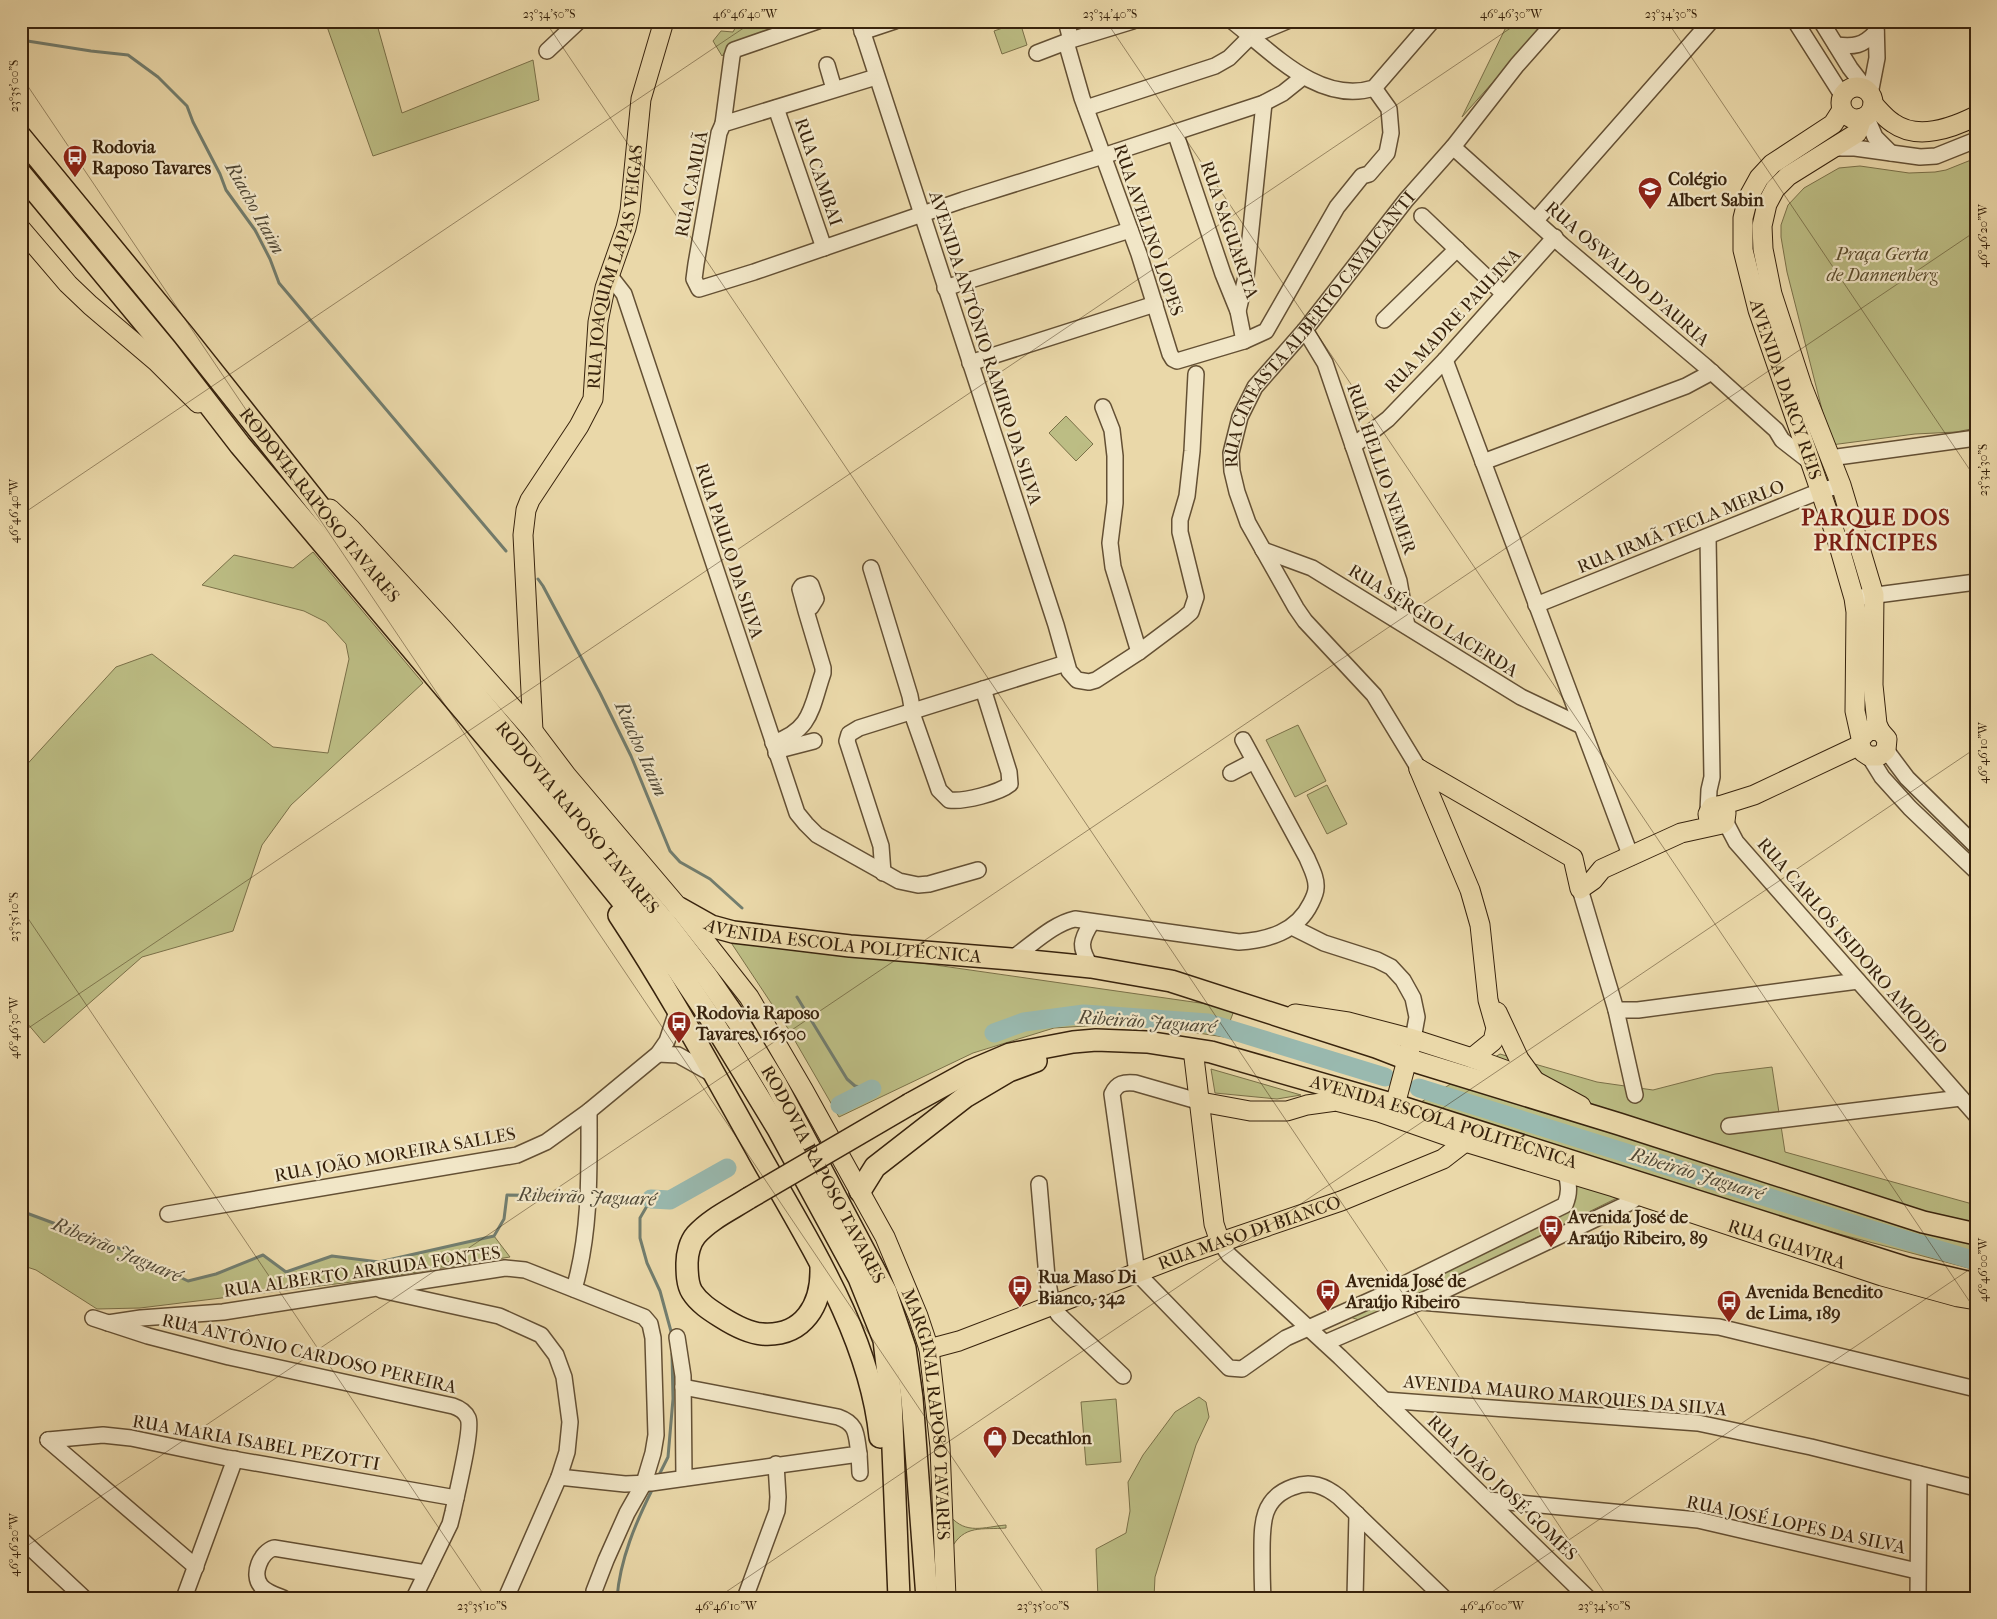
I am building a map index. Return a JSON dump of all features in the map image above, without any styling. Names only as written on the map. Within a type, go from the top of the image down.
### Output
[{"type":"highway","name":"RODOVIA RAPOSO TAVARES","points":[[21,137],[184,334],[343,536],[668,926],[739,1023],[776,1084],[886,1292],[905,1348],[912,1407],[927,1598]]},
{"type":"highway","name":"RODOVIA RAPOSO TAVARES","points":[[21,174],[166,349],[240,445],[562,827],[676,967],[712,1019],[778,1129],[859,1278],[884,1340],[891,1399],[899,1598]]},
{"type":"highway","points":[[562,827],[626,926],[715,1076],[821,1267],[852,1328],[877,1412],[880,1447],[894,1482]]},
{"type":"highway","name":"AVENIDA ESCOLA POLITÉCNICA","points":[[679,908],[711,926],[733,932],[850,946],[1091,967],[1171,981],[1923,1222],[1976,1234]]},
{"type":"highway","points":[[860,1191],[875,1167],[978,1087],[1021,1065],[1071,1052],[1096,1040]]},
{"type":"highway","name":"AVENIDA ESCOLA POLITÉCNICA","points":[[821,1267],[818,1300],[808,1317],[794,1327],[778,1334],[761,1334],[729,1322],[706,1308],[692,1292],[687,1274],[687,1254],[696,1236],[712,1221],[910,1104],[963,1075],[1010,1054],[1096,1040],[1147,1042],[1211,1052],[1396,1104],[1525,1153],[1898,1266],[1976,1284]]},
{"type":"main road","name":"RUA JOAQUIM LAPAS VEIGAS","points":[[533,731],[524,535],[526,510],[538,485],[579,426],[593,399],[598,322],[605,288],[630,211],[641,99],[664,21]]},
{"type":"main road","points":[[1868,104],[1852,119],[1842,103],[1850,88],[1862,87],[1868,104],[1893,124],[1906,130],[1923,132],[1960,124],[1976,116]]},
{"type":"main road","name":"AVENIDA DARCY REIS","points":[[1842,103],[1833,124],[1772,164],[1759,178],[1748,198],[1743,218],[1743,250],[1749,282],[1837,539],[1854,598],[1855,711],[1869,747],[1887,739],[1877,724],[1873,685],[1874,595],[1841,485],[1802,386],[1772,294],[1763,249],[1762,226],[1767,204],[1775,189],[1788,176],[1857,133],[1868,104]]},
{"type":"main road","points":[[21,230],[68,284],[157,362],[240,445]]},
{"type":"main road","points":[[1809,461],[1830,458]]},
{"type":"main road","name":"MARGINAL RAPOSO TAVARES","points":[[300,482],[352,529],[533,731],[567,776],[679,908],[749,997],[885,1237],[918,1316],[929,1349],[940,1447],[946,1598]]},
{"type":"main road","points":[[500,696],[515,693],[530,677]]},
{"type":"main road","points":[[1573,858],[1580,889],[1593,880],[1602,869],[1681,834],[1754,795],[1869,747]]},
{"type":"main road","points":[[1419,769],[1573,858],[1602,869]]},
{"type":"main road","name":"RUA CINEASTA ALBERTO CAVALCANTI","points":[[1419,769],[1476,908],[1488,1000],[1496,1028],[1493,1041],[1472,1058]]},
{"type":"main road","name":"RUA CINEASTA ALBERTO CAVALCANTI","points":[[1487,983],[1502,1026],[1519,1059],[1535,1081]]},
{"type":"main road","name":"AVENIDA ESCOLA POLITÉCNICA","points":[[1408,1056],[1437,1047],[1472,1058],[1535,1081],[1571,1102],[1619,1124]]},
{"type":"main road","points":[[1193,1049],[1201,1102],[1214,1224],[1220,1242]]},
{"type":"main road","points":[[1396,1104],[1408,1056]]},
{"type":"main road","name":"RUA GUAVIRA","points":[[1201,1102],[1241,1110],[1266,1111],[1287,1111],[1307,1105],[1336,1101],[1396,1104],[1440,1133],[1466,1142],[1525,1153],[1566,1173],[1882,1276],[1958,1297],[1976,1300]]},
{"type":"main road","points":[[1429,1164],[1440,1146],[1440,1133]]},
{"type":"main road","name":"RUA MASO DI BIANCO","points":[[929,1349],[959,1341],[1220,1242],[1341,1201],[1444,1159],[1466,1142]]},
{"type":"street","points":[[547,51],[579,21]]},
{"type":"street","points":[[723,124],[734,50],[818,21]]},
{"type":"street","points":[[860,27],[895,21]]},
{"type":"street","name":"RUA AVELINO LOPES","points":[[1066,21],[1069,41],[1086,108],[1130,230],[1170,354],[1177,361],[1244,341]]},
{"type":"street","points":[[1037,53],[1133,21]]},
{"type":"street","points":[[1232,21],[1303,76],[1328,88],[1346,91],[1361,91],[1374,88],[1432,21]]},
{"type":"street","points":[[1086,108],[1215,66],[1230,58],[1251,36],[1287,21]]},
{"type":"street","name":"RUA CINEASTA ALBERTO CAVALCANTI","points":[[1419,769],[1374,695],[1305,621],[1296,608],[1242,512],[1232,471],[1231,453],[1235,432],[1248,398],[1255,387],[1305,330],[1406,200],[1453,147],[1517,65],[1556,21]]},
{"type":"street","points":[[1536,220],[1711,21]]},
{"type":"street","points":[[1795,21],[1842,103]]},
{"type":"street","points":[[1821,21],[1868,104],[1875,137],[1891,153]]},
{"type":"street","name":"AVENIDA ANTÔNIO RAMIRO DA SILVA","points":[[860,27],[1056,625],[1066,663],[1073,677],[1080,681],[1096,680],[1139,652]]},
{"type":"street","points":[[1836,45],[1858,46],[1867,41],[1876,27]]},
{"type":"street","points":[[1868,104],[1877,58],[1876,27]]},
{"type":"street","points":[[826,65],[834,89]]},
{"type":"street","points":[[824,248],[920,214],[1264,103],[1283,93],[1303,76]]},
{"type":"street","name":"RUA CAMUÃ","points":[[824,248],[699,288],[694,279],[719,133],[723,124],[876,77]]},
{"type":"street","points":[[1244,341],[1266,331],[1337,207],[1362,176],[1369,174],[1387,153],[1391,133],[1389,109],[1374,88]]},
{"type":"street","points":[[1238,311],[1246,277],[1264,103]]},
{"type":"street","name":"RUA CAMBAI","points":[[776,108],[824,248]]},
{"type":"street","name":"RUA SAGUARITA","points":[[1175,132],[1223,274],[1238,311],[1244,341]]},
{"type":"street","points":[[1834,148],[1855,148],[1920,157],[1936,156],[1976,140]]},
{"type":"street","name":"RUA OSWALDO D'AURIA","points":[[1453,147],[1712,372],[1776,430],[1782,440],[1809,461]]},
{"type":"street","points":[[1422,216],[1504,294]]},
{"type":"street","points":[[945,288],[1130,230]]},
{"type":"street","name":"RUA MADRE PAULINA","points":[[1354,446],[1388,419],[1445,360],[1555,237]]},
{"type":"street","points":[[1384,320],[1456,249]]},
{"type":"street","name":"RUA PAULO DA SILVA","points":[[610,276],[624,294],[797,813],[818,835],[899,881],[918,885],[929,884],[978,870]]},
{"type":"street","points":[[970,363],[1155,304]]},
{"type":"street","name":"RUA HELLIO NEMER","points":[[1305,330],[1325,362],[1354,446],[1399,581],[1407,626]]},
{"type":"street","points":[[1445,360],[1631,856]]},
{"type":"street","points":[[1483,462],[1686,386],[1712,372]]},
{"type":"street","points":[[1103,407],[1112,430],[1115,456],[1115,503],[1110,543],[1113,567],[1139,652],[1191,612],[1196,598],[1180,532],[1180,520],[1187,496],[1192,451],[1196,374]]},
{"type":"street","name":"RUA OSWALDO D'AURIA","points":[[1776,430],[1791,434],[1803,442]]},
{"type":"street","points":[[1830,458],[1976,438]]},
{"type":"street","name":"RUA IRMÃ TECLA MERLO","points":[[1536,605],[1820,491],[1841,485]]},
{"type":"street","name":"RUA CARLOS ISIDORO AMODEO","points":[[1708,537],[1712,776],[1717,814],[1736,842],[1976,1115]]},
{"type":"street","name":"RUA SÉRGIO LACERDA","points":[[1263,550],[1312,568],[1521,697],[1582,726]]},
{"type":"street","points":[[871,568],[914,719],[942,795],[954,801],[988,794],[1008,786],[1011,780],[983,689]]},
{"type":"street","points":[[1854,598],[1976,582]]},
{"type":"street","points":[[775,748],[802,727],[811,711],[823,673],[806,611]]},
{"type":"street","points":[[883,872],[881,846],[847,742],[849,734],[859,728],[1066,663]]},
{"type":"street","points":[[1011,959],[1056,926],[1075,919],[1239,942],[1260,940],[1292,927],[1306,913],[1313,900],[1316,889],[1314,876],[1307,858],[1243,740]]},
{"type":"street","points":[[775,748],[783,749],[814,742]]},
{"type":"street","name":"AVENIDA DARCY REIS","points":[[1869,747],[1907,778],[1976,846]]},
{"type":"street","name":"AVENIDA DARCY REIS","points":[[1869,747],[1882,777],[1910,808],[1976,871]]},
{"type":"street","points":[[1231,773],[1254,761]]},
{"type":"street","points":[[1580,889],[1616,1010],[1635,1095]]},
{"type":"street","points":[[1091,967],[1085,957],[1082,942],[1083,936],[1092,922]]},
{"type":"street","points":[[1292,927],[1324,943],[1377,960],[1391,968],[1403,980],[1413,998],[1417,1017],[1408,1056]]},
{"type":"street","points":[[1616,1010],[1638,1010],[1858,981]]},
{"type":"street","name":"RUA JOÃO MOREIRA SALLES","points":[[168,1214],[517,1155],[546,1142],[589,1111],[658,1054],[667,1041],[677,1011]]},
{"type":"street","points":[[658,1054],[678,1056],[715,1076]]},
{"type":"street","name":"RUA GUAVIRA","points":[[1137,1273],[1112,1094],[1114,1089],[1121,1083],[1135,1083],[1201,1102]]},
{"type":"street","points":[[1729,1126],[1961,1098]]},
{"type":"street","points":[[574,1289],[585,1230],[589,1188],[589,1111]]},
{"type":"street","points":[[1137,1273],[1229,1368],[1234,1370],[1242,1369],[1286,1338],[1382,1295],[1565,1204],[1570,1187],[1566,1173]]},
{"type":"street","points":[[1039,1184],[1047,1277],[1052,1305],[1059,1315],[1123,1376]]},
{"type":"street","points":[[1325,1343],[1467,1280],[1627,1204],[1639,1196]]},
{"type":"street","points":[[1565,1204],[1582,1224]]},
{"type":"street","name":"RUA JOÃO JOSÉ GOMES","points":[[1220,1242],[1229,1255],[1325,1343],[1588,1598]]},
{"type":"street","name":"RUA ALBERTO ARRUDA FONTES","points":[[108,1324],[141,1318],[223,1312],[505,1268],[525,1270],[644,1317],[650,1324],[656,1435],[648,1483]]},
{"type":"street","points":[[1467,1280],[1466,1295],[1469,1306]]},
{"type":"street","points":[[372,1288],[498,1316],[540,1335],[556,1354],[564,1378],[570,1422],[567,1452],[559,1477],[506,1598]]},
{"type":"street","points":[[1382,1295],[1420,1302],[1719,1327],[1976,1389]]},
{"type":"street","name":"RUA ANTÔNIO CARDOSO PEREIRA","points":[[93,1318],[128,1330],[229,1357],[453,1406],[462,1410],[469,1419],[468,1434],[450,1524],[414,1598]]},
{"type":"street","points":[[678,1337],[683,1388],[679,1479]]},
{"type":"street","points":[[683,1388],[848,1420],[854,1427],[860,1473]]},
{"type":"street","name":"AVENIDA MAURO MARQUES DA SILVA","points":[[1384,1400],[1698,1423],[1976,1488]]},
{"type":"street","name":"RUA MARIA ISABEL PEZOTTI","points":[[196,1567],[48,1440],[103,1435],[131,1438],[235,1459],[456,1498]]},
{"type":"street","points":[[559,1477],[625,1484],[648,1483],[859,1454]]},
{"type":"street","points":[[184,1598],[235,1459]]},
{"type":"street","points":[[745,1598],[777,1511],[776,1464]]},
{"type":"street","points":[[1918,1598],[1919,1474]]},
{"type":"street","points":[[594,1598],[594,1592],[606,1560],[627,1513],[648,1483]]},
{"type":"street","points":[[1263,1598],[1262,1523],[1267,1508],[1278,1495],[1287,1489],[1303,1484],[1327,1488],[1340,1497],[1444,1598]]},
{"type":"street","name":"RUA JOSÉ LOPES DA SILVA","points":[[1488,1500],[1698,1520],[1917,1571]]},
{"type":"street","points":[[888,1598],[887,1541],[894,1510]]},
{"type":"street","points":[[1355,1598],[1357,1514]]},
{"type":"street","points":[[21,1539],[84,1598]]},
{"type":"street","points":[[283,1598],[267,1591],[260,1584],[257,1576],[258,1566],[262,1557],[267,1550],[274,1548],[426,1573]]},
{"type":"green space","points":[[325,21],[376,21],[402,113],[533,60],[539,100],[373,156]]},
{"type":"green space","points":[[739,21],[793,21],[732,44],[722,56],[713,41],[721,31],[733,32]]},
{"type":"green space","points":[[1509,21],[1547,21],[1462,117]]},
{"type":"green space","points":[[1020,22],[1027,45],[1002,54],[994,31]]},
{"type":"green space","name":"Praça Gerta de Dannenberg","points":[[1976,158],[1976,428],[1956,432],[1915,434],[1831,445],[1787,272],[1781,237],[1781,225],[1788,205],[1804,188],[1839,168],[1860,166],[1909,173],[1935,172],[1946,170]]},
{"type":"green space","points":[[1066,416],[1093,444],[1076,461],[1049,433]]},
{"type":"green space","points":[[313,552],[423,683],[291,805],[262,845],[233,931],[142,957],[44,1043],[21,1016],[21,771],[116,667],[152,654],[273,747],[328,753],[349,659],[346,644],[326,622],[304,611],[202,585],[234,555],[293,568]]},
{"type":"green space","points":[[1298,725],[1326,781],[1295,797],[1266,740]]},
{"type":"green space","points":[[1327,785],[1347,824],[1327,834],[1307,795]]},
{"type":"green space","points":[[726,935],[1235,1008],[1224,1037],[1133,1023],[1054,1028],[973,1053],[839,1117],[787,1027]]},
{"type":"green space","points":[[1500,1054],[1597,1082],[1653,1090],[1715,1074],[1772,1067],[1785,1152],[1976,1205],[1976,1270],[1759,1213],[1421,1102]]},
{"type":"green space","points":[[1211,1069],[1301,1095],[1277,1099],[1215,1093]]},
{"type":"green space","points":[[1575,1184],[1617,1198],[1365,1322],[1347,1316],[1570,1208],[1574,1201]]},
{"type":"green space","points":[[21,1211],[110,1244],[188,1281],[216,1274],[263,1255],[286,1272],[332,1256],[379,1262],[494,1236],[510,1257],[368,1280],[140,1308],[97,1309],[36,1270],[21,1265]]},
{"type":"green space","points":[[1199,1397],[1206,1402],[1209,1417],[1196,1445],[1155,1577],[1154,1598],[1098,1598],[1096,1549],[1126,1533],[1130,1511],[1128,1482],[1143,1455],[1175,1412]]},
{"type":"green space","points":[[1116,1399],[1121,1462],[1086,1465],[1081,1402]]},
{"type":"green space","points":[[950,1516],[962,1526],[969,1528],[1006,1525],[1006,1528],[981,1529],[968,1532],[956,1541],[951,1549]]},
{"type":"waterway","name":"Riacho Itaim","points":[[21,40],[128,55],[158,77],[187,106],[226,190],[255,230],[270,259],[279,283],[506,551]]},
{"type":"waterway","name":"Riacho Itaim","points":[[538,579],[600,693],[631,756],[670,851],[680,862],[710,879],[742,908]]},
{"type":"waterway","name":"Riacho Itaim","points":[[797,997],[847,1079],[855,1086],[872,1089]]},
{"type":"waterway","name":"Ribeirão Jaguaré","points":[[994,1033],[1024,1022],[1084,1014],[1208,1023],[1385,1077]]},
{"type":"waterway","name":"Ribeirão Jaguaré","points":[[1419,1088],[1976,1261]]},
{"type":"waterway","name":"Ribeirão Jaguaré","points":[[840,1105],[872,1089]]},
{"type":"waterway","name":"Ribeirão Jaguaré","points":[[651,1199],[670,1200],[727,1168]]},
{"type":"waterway","name":"Ribeirão Jaguaré","points":[[21,1211],[110,1244],[188,1281],[216,1274],[263,1255],[286,1272],[332,1256],[379,1262],[494,1236],[504,1219],[507,1195],[583,1196]]},
{"type":"waterway","points":[[592,1197],[651,1199],[640,1218],[640,1238],[647,1263],[660,1291],[672,1335]]},
{"type":"waterway","points":[[658,1477],[668,1457],[673,1399],[672,1354]]},
{"type":"waterway","points":[[617,1598],[625,1555],[653,1488]]},
{"type":"place","name":"Rodovia Raposo Tavares","points":[[75,178]]},
{"type":"place","name":"Colégio Albert Sabin","points":[[1650,210]]},
{"type":"place","name":"Rodovia Raposo Tavares, 16500","points":[[679,1044]]},
{"type":"place","name":"Avenida José de Araújo Ribeiro, 89","points":[[1551,1248]]},
{"type":"place","name":"Rua Maso Di Bianco, 342","points":[[1020,1308]]},
{"type":"place","name":"Avenida José de Araújo Ribeiro","points":[[1328,1312]]},
{"type":"place","name":"Avenida Benedito de Lima, 189","points":[[1729,1323]]},
{"type":"place","name":"Decathlon","points":[[995,1459]]},
{"type":"district","name":"PARQUE DOS PRÍNCIPES","points":[[1876,530]]}]
